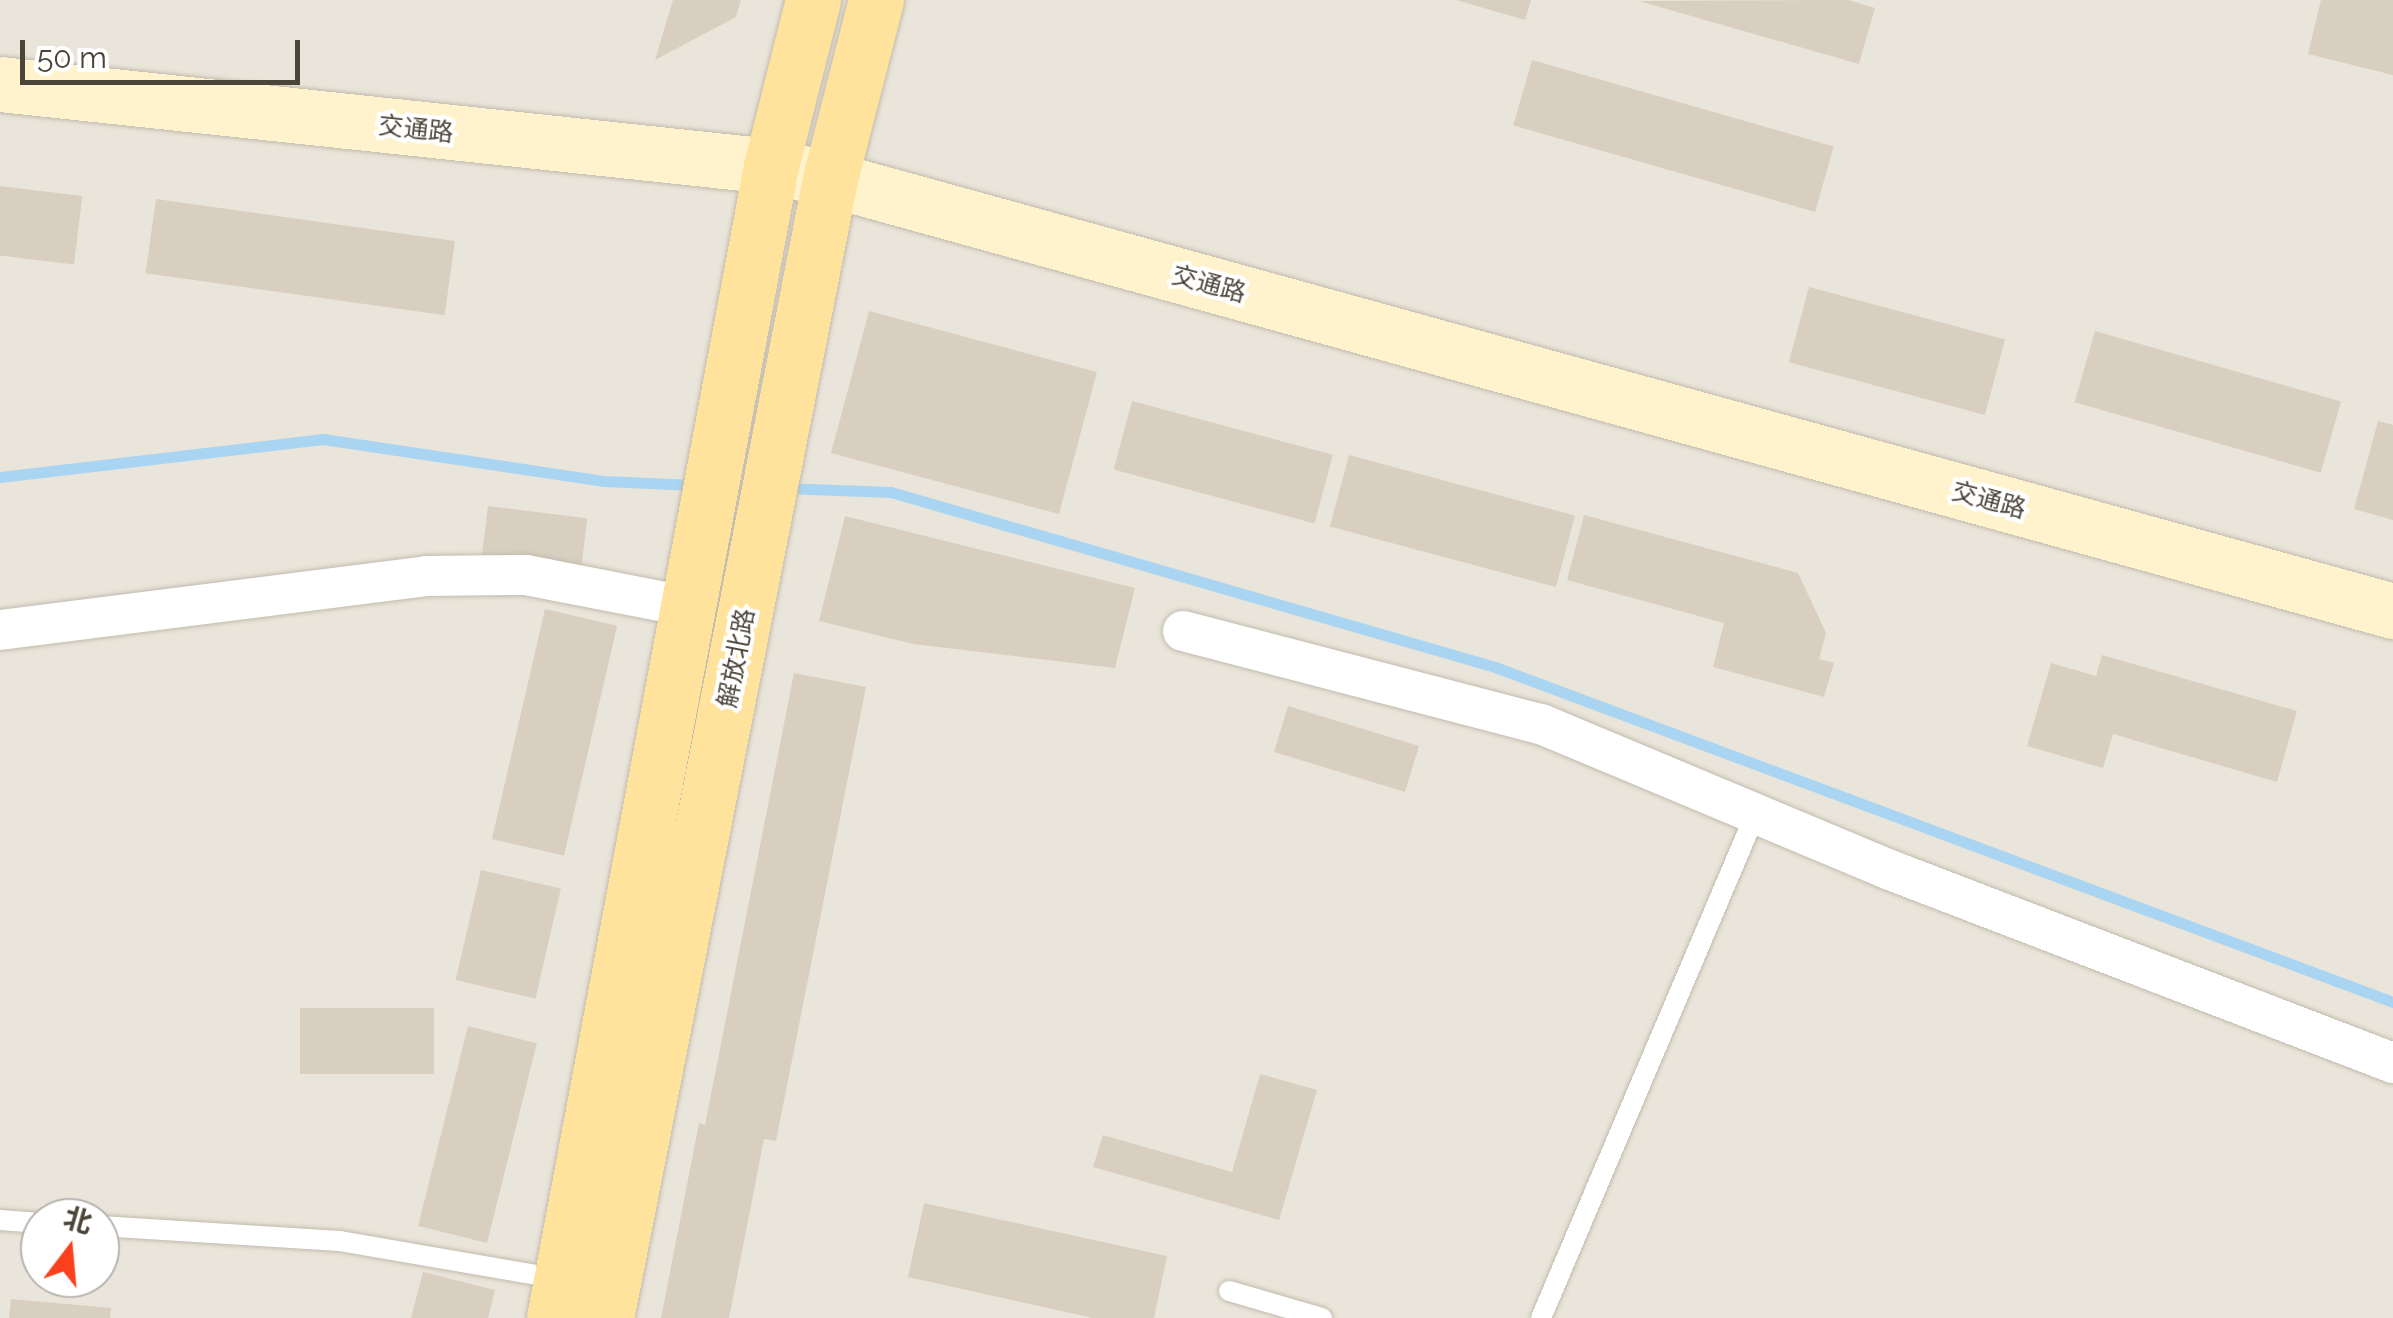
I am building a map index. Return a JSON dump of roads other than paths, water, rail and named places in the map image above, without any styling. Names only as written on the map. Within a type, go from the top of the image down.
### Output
[{"type":"main road","points":[[558,1299],[771,166],[813,0]]},
{"type":"main road","name":"解放北路","points":[[606,1318],[830,179],[876,0]]},
{"type":"street","name":"交通路","points":[[0,84],[771,166],[830,179],[2393,611]]},
{"type":"street","points":[[0,630],[426,576],[526,575],[686,606]]},
{"type":"street","points":[[1183,630],[1542,724],[1756,815],[2393,1063]]},
{"type":"lane","points":[[1541,1318],[1756,815]]},
{"type":"lane","points":[[120,1227],[340,1241],[558,1299]]},
{"type":"lane","points":[[1228,1291],[1322,1318]]},
{"type":"waterway","points":[[0,477],[323,439],[603,481],[695,485]]},
{"type":"waterway","points":[[784,488],[891,492],[1495,667],[2393,1002]]}]
